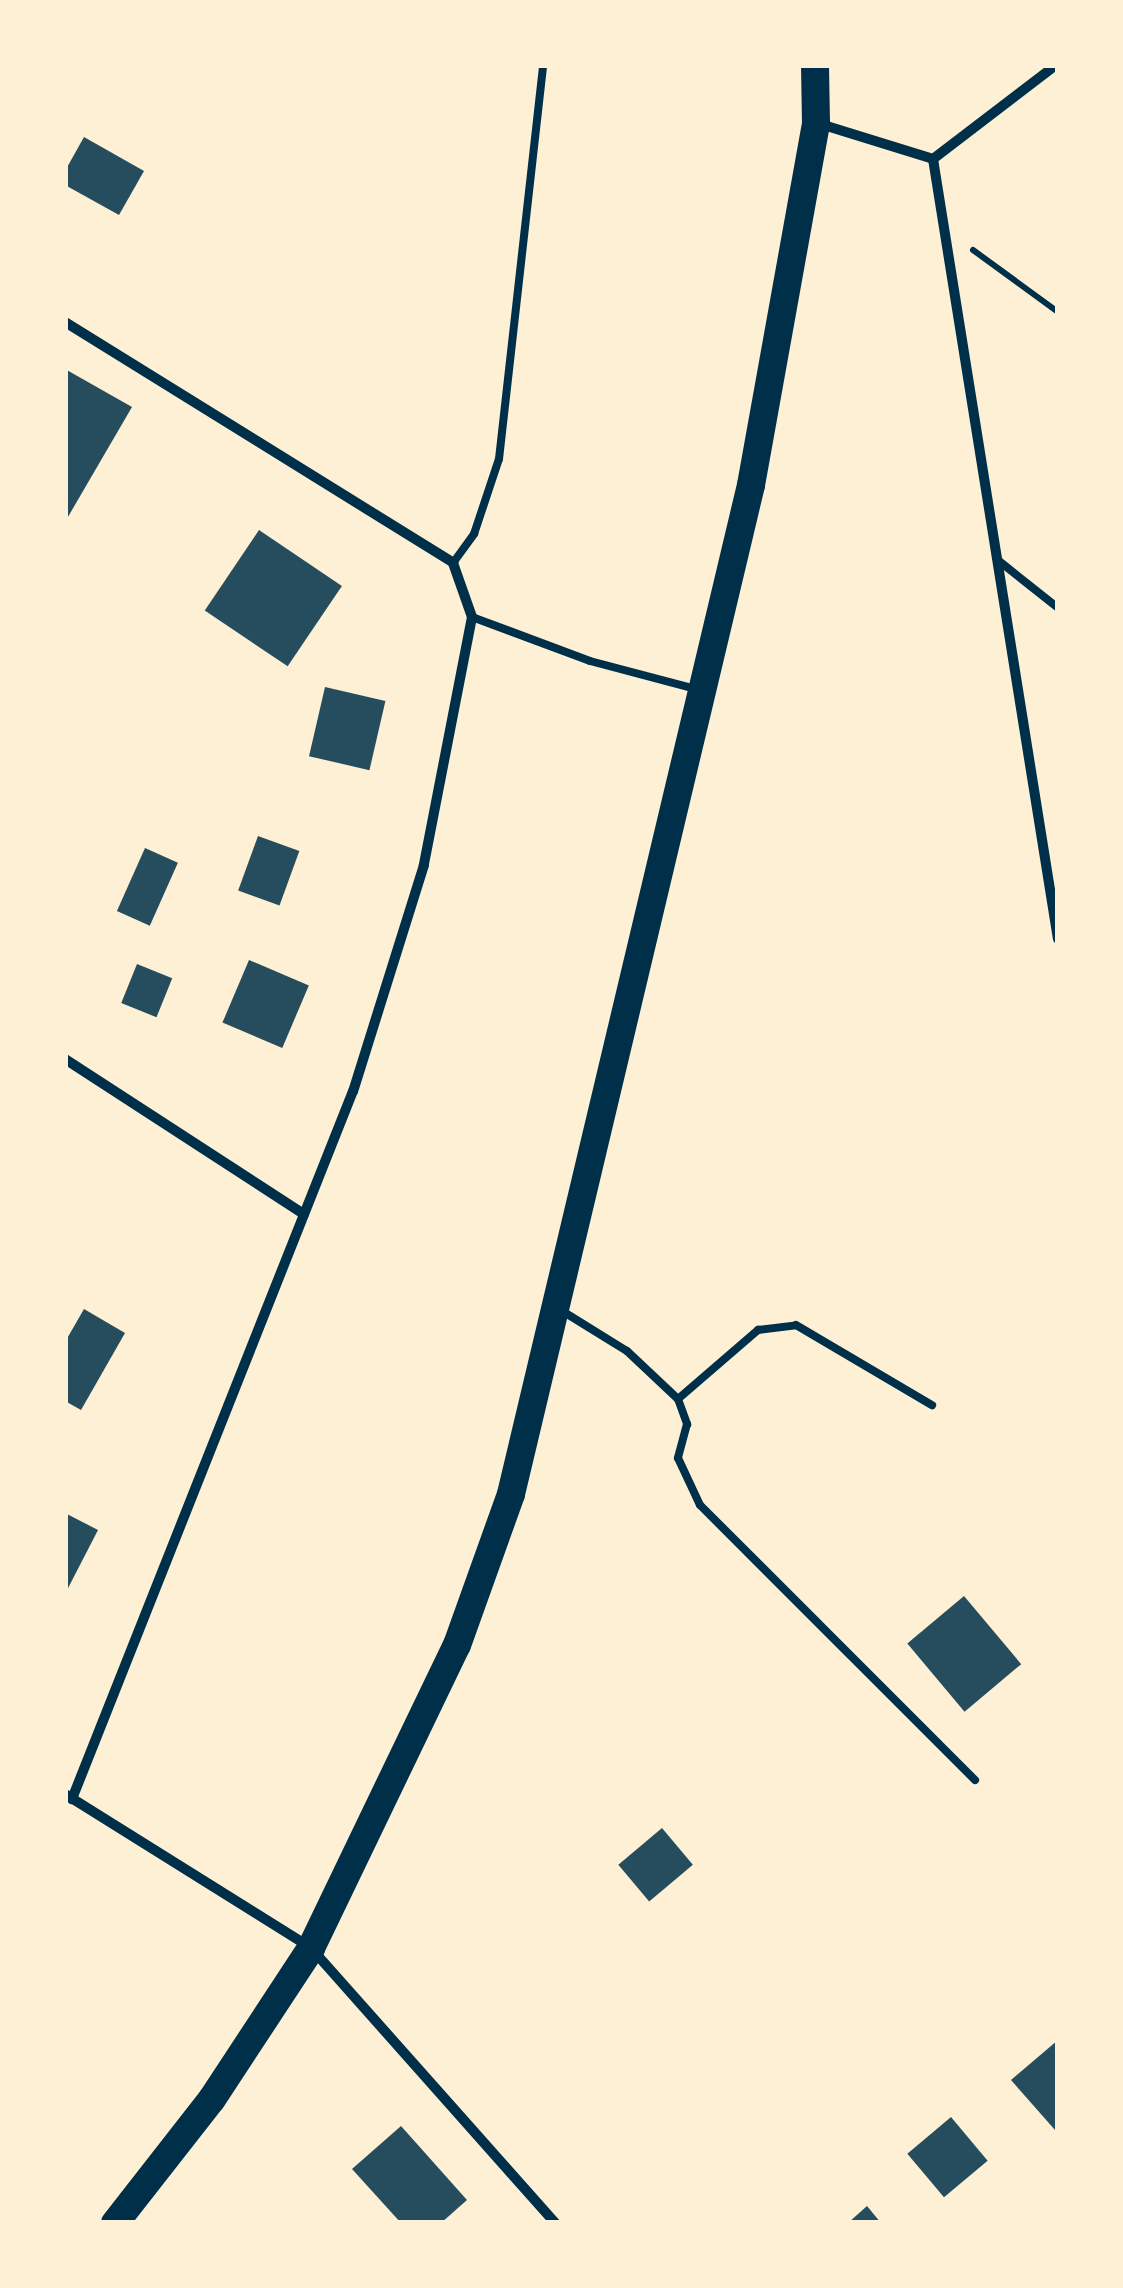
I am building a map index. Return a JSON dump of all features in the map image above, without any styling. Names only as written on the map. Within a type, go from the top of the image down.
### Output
[{"type":"highway","points":[[116,2223],[212,2098],[311,1948],[457,1645],[512,1494],[751,485],[816,123],[815,65]]},
{"type":"street","points":[[933,159],[1056,65]]},
{"type":"street","points":[[816,123],[933,159]]},
{"type":"street","points":[[933,159],[1058,939]]},
{"type":"street","points":[[65,322],[453,563],[472,617],[424,865],[354,1091],[69,1797],[311,1948],[555,2223]]},
{"type":"street","points":[[65,1059],[304,1214]]},
{"type":"lane","points":[[453,563],[474,534],[499,459],[542,65]]},
{"type":"lane","points":[[999,561],[1058,608]]},
{"type":"lane","points":[[472,617],[590,661],[701,691]]},
{"type":"lane","points":[[556,1306],[627,1351],[678,1400],[687,1424],[678,1458],[700,1505],[975,1780]]},
{"type":"lane","points":[[678,1400],[758,1330],[796,1325],[932,1405]]},
{"type":"path","points":[[947,232],[1058,312]]},
{"type":"building","points":[[84,137],[144,171],[119,215],[65,185],[65,171]]},
{"type":"building","points":[[65,369],[132,407],[65,522]]},
{"type":"building","points":[[259,530],[342,586],[288,666],[205,610]]},
{"type":"building","points":[[325,687],[385,701],[369,770],[309,756]]},
{"type":"building","points":[[258,836],[299,851],[280,906],[238,891]]},
{"type":"building","points":[[145,848],[178,863],[150,926],[117,911]]},
{"type":"building","points":[[249,960],[309,985],[282,1048],[222,1023]]},
{"type":"building","points":[[137,964],[172,978],[156,1017],[121,1003]]},
{"type":"building","points":[[84,1309],[125,1333],[81,1410],[65,1401],[65,1342]]},
{"type":"building","points":[[65,1513],[98,1530],[65,1594]]},
{"type":"building","points":[[964,1596],[1021,1664],[965,1712],[907,1644]]},
{"type":"building","points":[[662,1828],[693,1865],[649,1901],[618,1865]]},
{"type":"building","points":[[1058,2040],[1058,2127],[1055,2130],[1011,2080]]},
{"type":"building","points":[[951,2117],[988,2161],[944,2197],[907,2154]]},
{"type":"building","points":[[401,2126],[467,2200],[441,2223],[401,2223],[352,2169]]},
{"type":"building","points":[[867,2206],[881,2223],[848,2223]]}]
